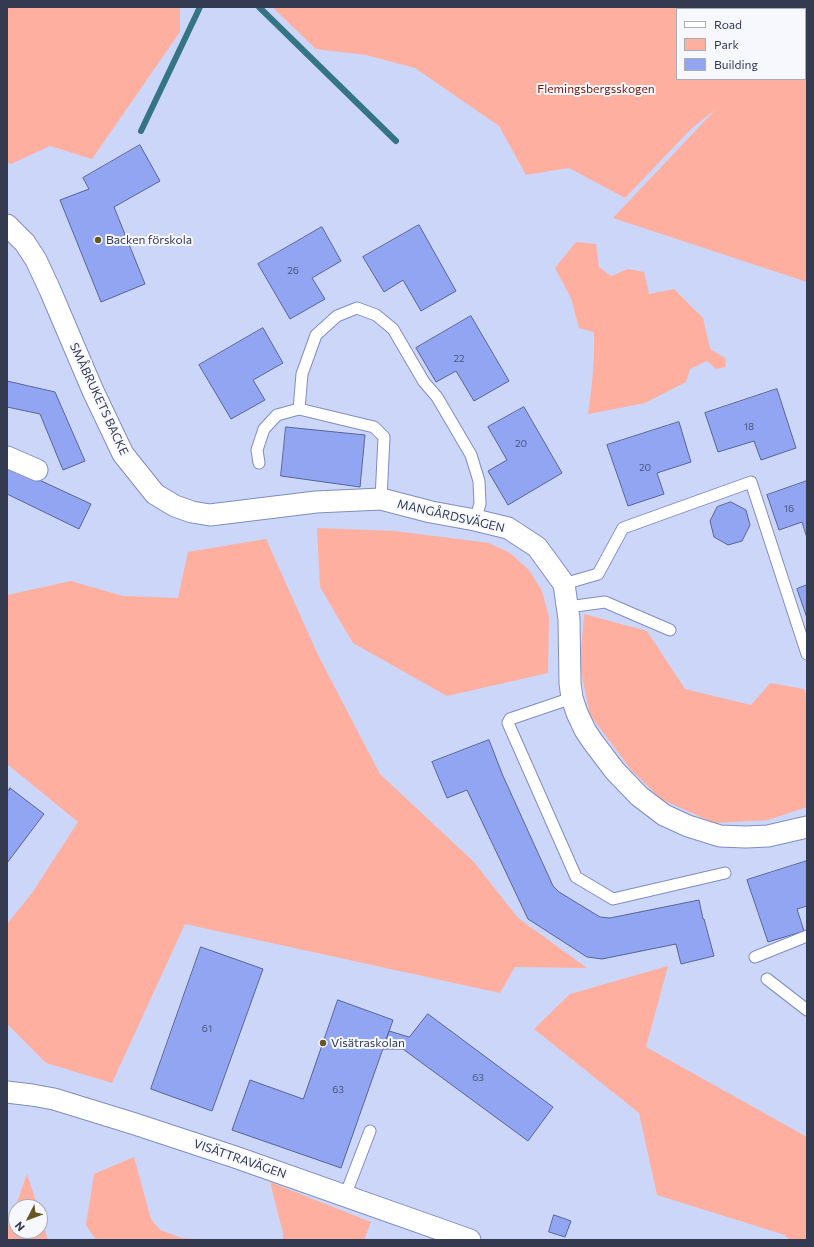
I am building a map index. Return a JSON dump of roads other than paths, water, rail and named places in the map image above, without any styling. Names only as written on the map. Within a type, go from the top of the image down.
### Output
[{"type":"street","name":"SMÅBRUKETS BACKE","points":[[7,225],[25,243],[36,260],[93,391],[123,454],[155,494],[175,506],[192,512],[210,515],[316,502],[381,499]]},
{"type":"street","points":[[7,457],[38,470]]},
{"type":"street","name":"MANGÅRDSVÄGEN","points":[[381,499],[431,512],[508,528],[537,548],[564,584],[569,619],[570,682],[572,698],[577,713],[585,730],[615,771],[639,796],[664,815],[688,826],[720,836],[746,838],[768,836],[807,827]]},
{"type":"street","name":"VISÄTTRAVÄGEN","points":[[7,1092],[54,1099],[228,1155],[470,1240]]},
{"type":"lane","points":[[299,409],[302,374],[316,335],[337,316],[357,308],[376,315],[393,329],[424,382],[437,397],[471,455],[479,481],[480,504],[475,520]]},
{"type":"lane","points":[[259,463],[257,450],[264,429],[277,415],[299,409],[374,427],[384,437],[381,499]]},
{"type":"lane","points":[[564,584],[598,574],[623,528],[751,482],[807,654]]},
{"type":"lane","points":[[568,607],[605,602],[670,630]]},
{"type":"lane","points":[[572,698],[510,719],[508,723],[576,878],[613,899],[725,873]]},
{"type":"lane","points":[[755,957],[807,936]]},
{"type":"lane","points":[[767,979],[807,1010]]},
{"type":"lane","points":[[346,1196],[370,1131]]},
{"type":"waterway","points":[[141,131],[200,7]]},
{"type":"waterway","points":[[259,7],[396,141]]},
{"type":"place","name":"Backen förskola","points":[[98,240]]},
{"type":"place","name":"Visätraskolan","points":[[323,1043]]},
{"type":"park label","name":"Flemingsbergsskogen","points":[[596,89]]}]
